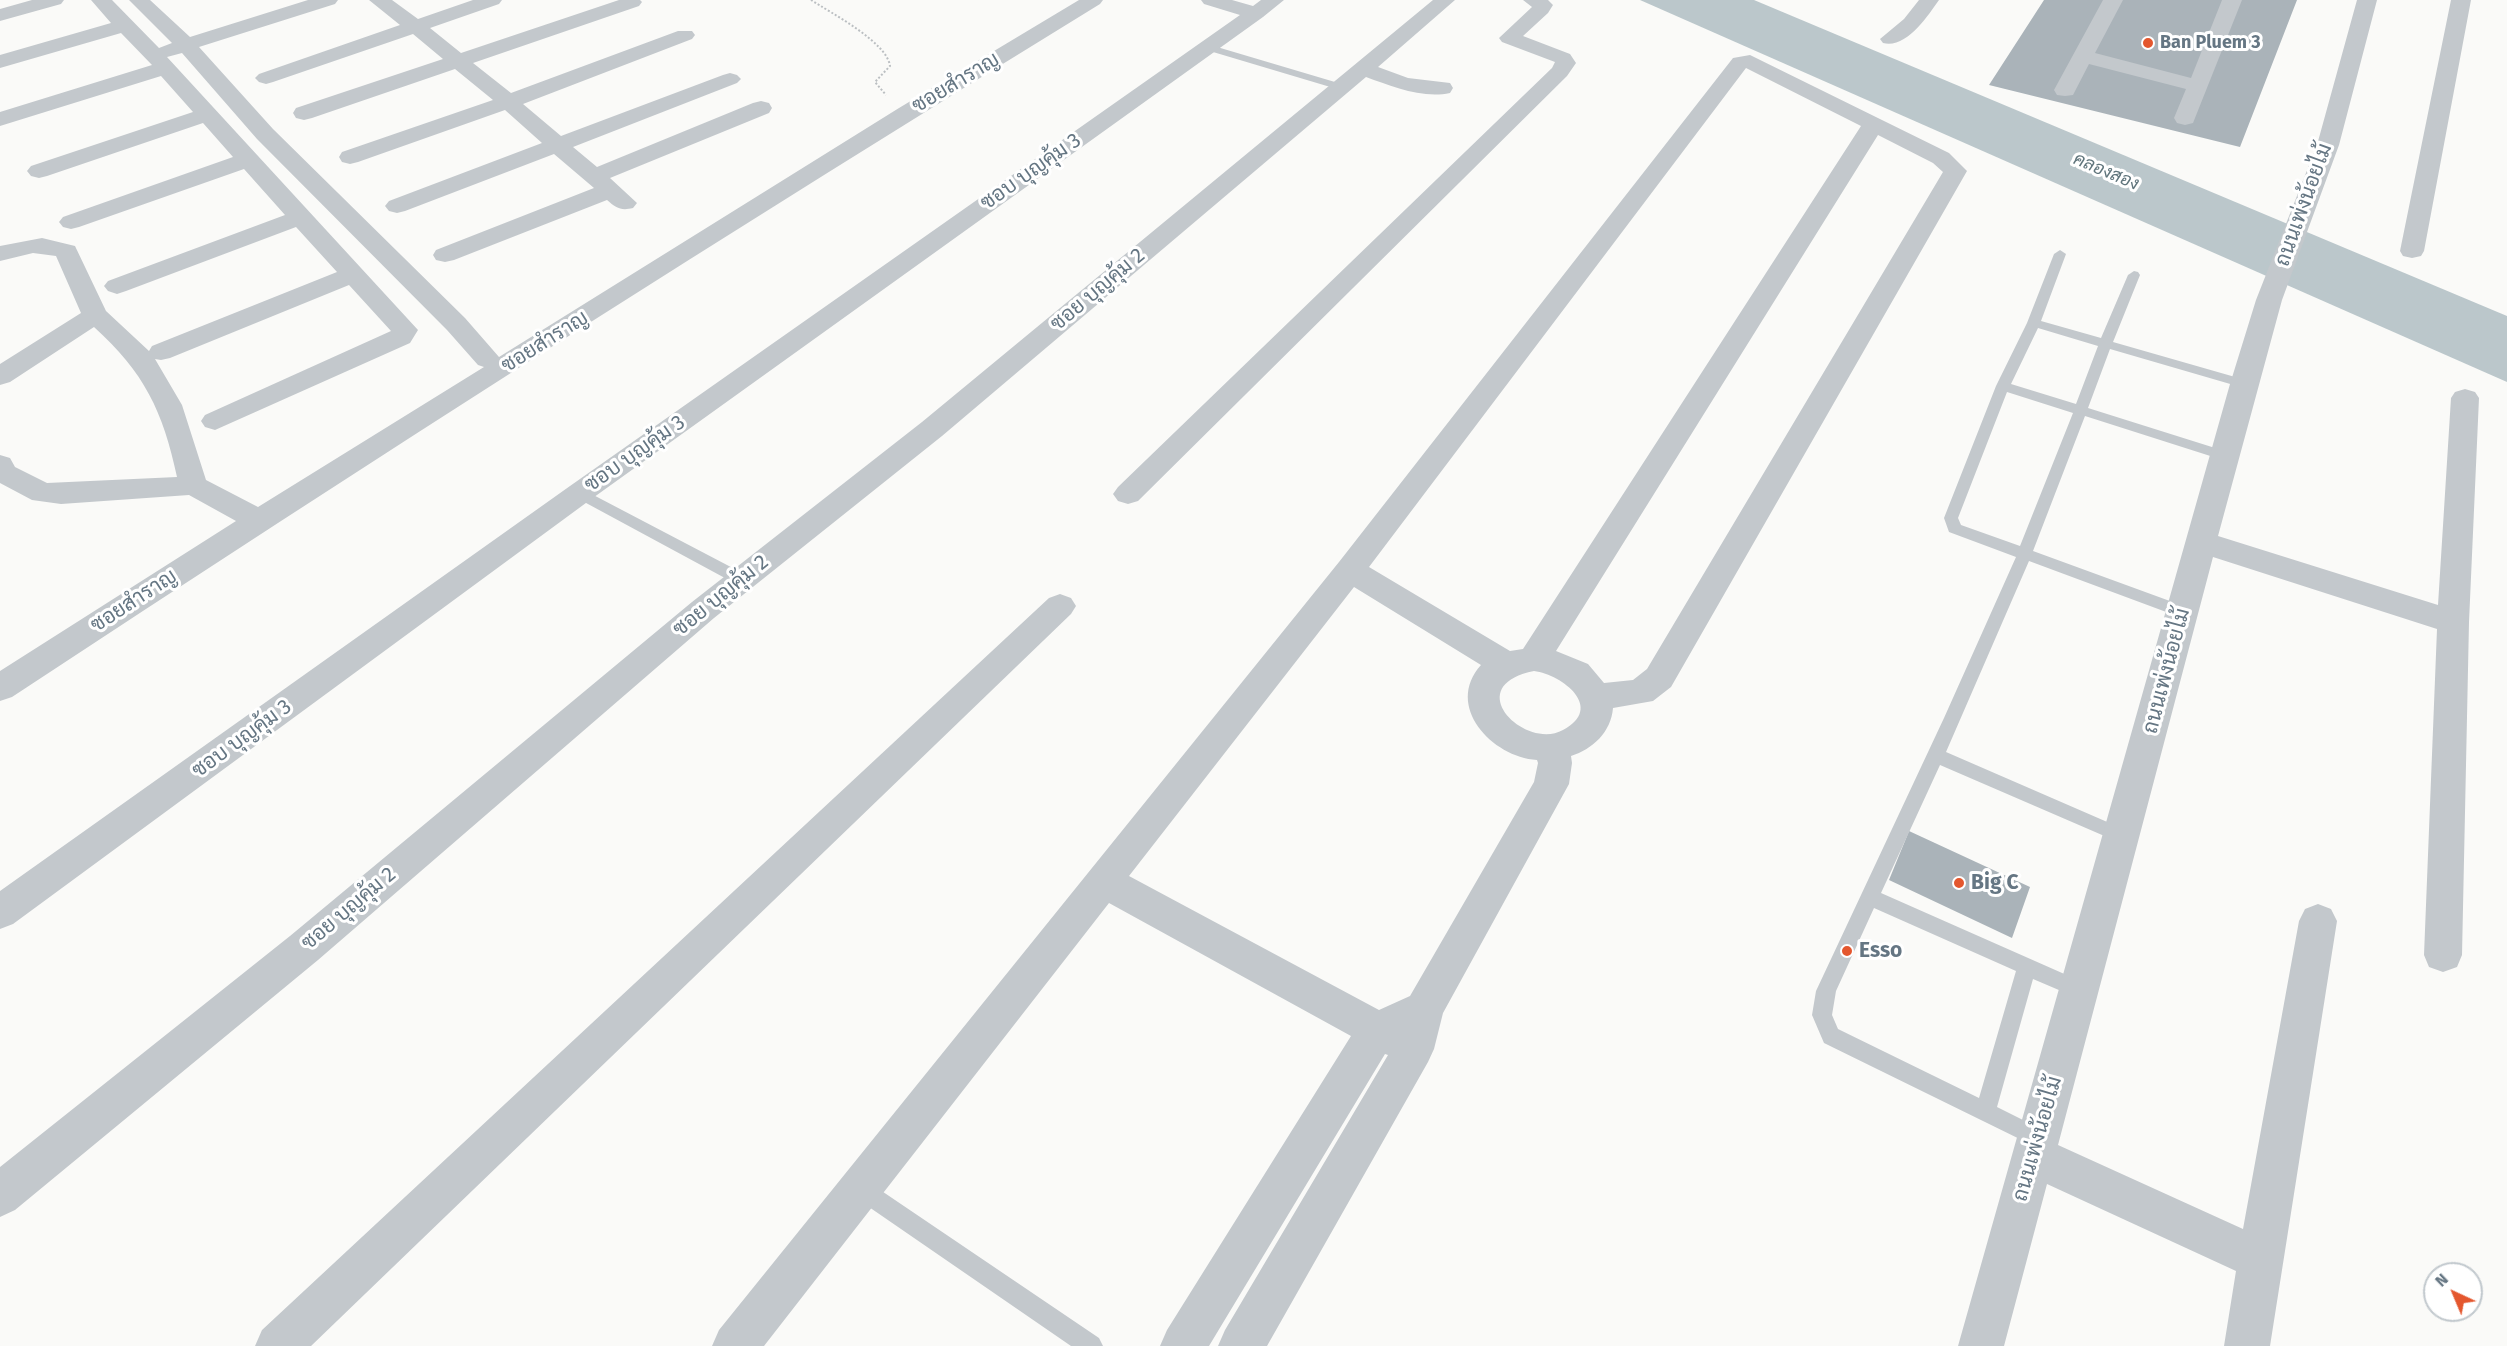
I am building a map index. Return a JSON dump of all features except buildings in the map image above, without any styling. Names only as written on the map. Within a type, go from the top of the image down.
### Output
[{"type":"street","points":[[0,15],[54,0]]},
{"type":"street","points":[[101,0],[298,218],[405,330],[402,337],[215,421]]},
{"type":"street","points":[[139,0],[186,45],[266,134],[456,324],[487,359]]},
{"type":"street","points":[[0,119],[159,62],[186,45],[328,0]]},
{"type":"street","points":[[380,0],[508,102],[610,190]]},
{"type":"street","points":[[266,78],[492,0]]},
{"type":"street","name":"ซอยสำราญ","points":[[0,688],[260,521],[907,113],[1093,0]]},
{"type":"street","points":[[1210,0],[1265,7]]},
{"type":"street","name":"ซอย บุญคุ้ม 2","points":[[0,1195],[304,948],[553,735],[742,579],[932,429],[1445,0]]},
{"type":"street","points":[[1128,494],[1560,72],[1566,63],[1563,58],[1509,38],[1541,9],[1543,5],[1541,2],[1533,0]]},
{"type":"street","points":[[1890,39],[1911,23],[1929,0]]},
{"type":"street","points":[[2065,90],[2113,0]]},
{"type":"street","points":[[2185,118],[2232,0]]},
{"type":"street","name":"ถนนเพ่งน้อยไม้","points":[[1981,1346],[2244,384],[2269,300],[2328,146],[2367,0]]},
{"type":"street","points":[[2412,251],[2461,0]]},
{"type":"street","points":[[304,113],[632,2]]},
{"type":"street","name":"ซอบ บุญคุ้ม 3","points":[[0,912],[580,493],[1265,7]]},
{"type":"street","points":[[0,62],[123,26]]},
{"type":"street","points":[[350,156],[508,102],[685,35]]},
{"type":"street","points":[[2083,56],[2198,86]]},
{"type":"street","points":[[735,1346],[1350,570],[1740,62],[1758,63],[1941,158],[1955,171],[1659,678],[1641,692],[1595,697]]},
{"type":"street","points":[[1352,78],[1442,88]]},
{"type":"street","points":[[397,206],[730,79]]},
{"type":"street","points":[[445,255],[610,190],[761,108]]},
{"type":"street","points":[[39,171],[205,115]]},
{"type":"street","points":[[1520,662],[1874,123]]},
{"type":"street","points":[[71,222],[247,160]]},
{"type":"street","points":[[117,286],[298,218]]},
{"type":"street","points":[[0,254],[43,245],[66,251],[95,315],[146,364],[171,415],[193,485]]},
{"type":"street","points":[[161,352],[352,275]]},
{"type":"street","points":[[0,376],[95,315]]},
{"type":"street","points":[[2443,955],[2453,622],[2465,398]]},
{"type":"street","points":[[0,465],[4,472],[42,493],[132,491],[193,485],[260,521]]},
{"type":"street","points":[[2202,542],[2453,622]]},
{"type":"street","points":[[1350,570],[1520,662]]},
{"type":"street","points":[[278,1346],[1060,606]]},
{"type":"street","points":[[1548,660],[1566,667],[1582,678],[1595,697],[1597,712],[1586,734],[1571,743],[1552,747],[1520,743],[1502,734],[1489,720],[1482,700],[1484,685],[1492,674],[1520,662],[1548,660]]},
{"type":"street","points":[[1241,1346],[1414,1049],[1424,1009],[1551,784],[1556,763],[1552,747]]},
{"type":"street","points":[[1103,881],[1414,1049]]},
{"type":"street","points":[[2247,1346],[2318,921]]},
{"type":"street","points":[[1183,1346],[1377,1030],[1424,1009]]},
{"type":"street","points":[[2036,1148],[2260,1259]]},
{"type":"lane","points":[[1208,47],[1352,78]]},
{"type":"lane","points":[[2060,254],[2034,323],[2003,386],[1951,523],[1954,528],[2183,612]]},
{"type":"lane","points":[[2036,1148],[1985,1112],[1831,1036],[1822,1015],[1826,991],[2025,554],[2081,412],[2104,344],[2134,275]]},
{"type":"lane","points":[[2034,323],[2244,384]]},
{"type":"lane","points":[[2003,386],[2226,456]]},
{"type":"lane","points":[[580,493],[742,579]]},
{"type":"lane","points":[[1935,755],[2122,836]]},
{"type":"lane","points":[[1870,897],[2080,990]]},
{"type":"lane","points":[[1985,1112],[2027,966]]},
{"type":"lane","points":[[861,1188],[1091,1346]]},
{"type":"path","points":[[811,0],[853,26],[883,51],[891,63],[877,79],[875,85],[907,113]]},
{"type":"water","name":"คลองสอง","points":[[1640,0],[1754,0],[2507,316],[2507,382]]},
{"type":"place","name":"Ban Pluem 3","points":[[2148,43]]},
{"type":"place","name":"Big C","points":[[1959,883]]},
{"type":"place","name":"Esso","points":[[1847,951]]}]
